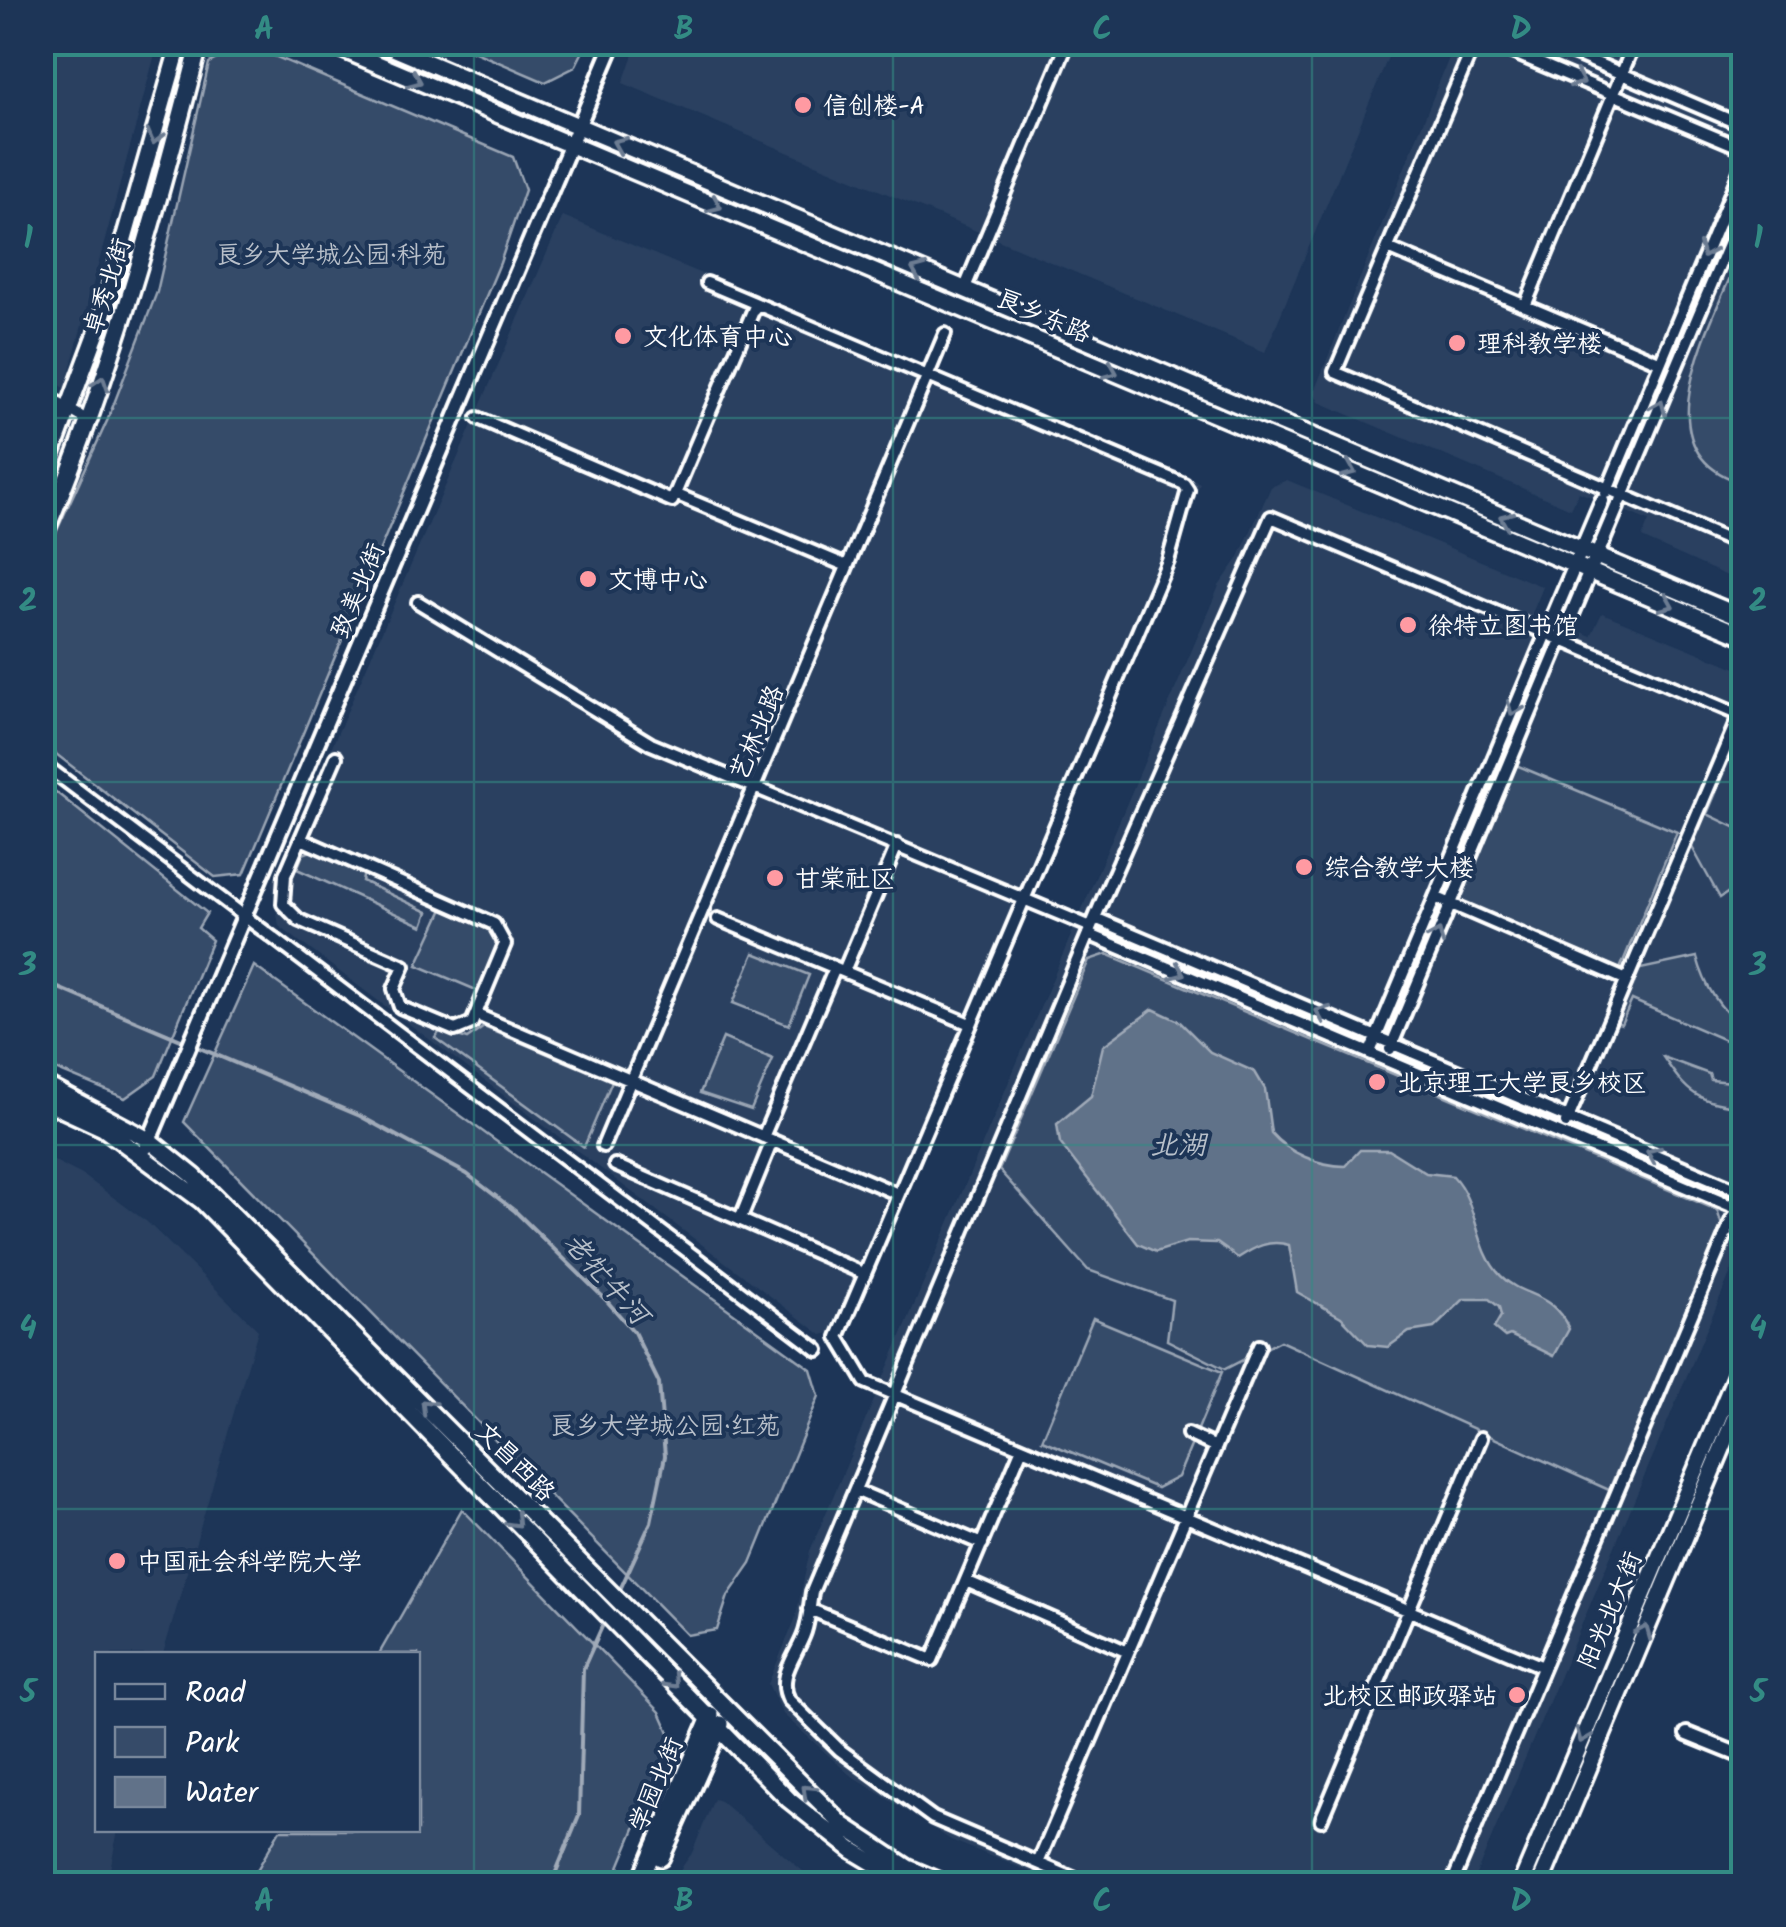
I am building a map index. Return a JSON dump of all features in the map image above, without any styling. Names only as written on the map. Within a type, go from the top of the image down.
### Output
[{"type":"main road","name":"卓秀北街","points":[[42,480],[71,411],[137,203],[180,42]]},
{"type":"main road","name":"卓秀北街","points":[[42,540],[89,421],[162,191],[200,42]]},
{"type":"main road","name":"良乡东路","points":[[325,42],[1263,425],[1585,561],[1744,636]]},
{"type":"main road","name":"良乡东路","points":[[379,42],[964,290],[1263,425]]},
{"type":"main road","name":"良乡东路","points":[[1585,561],[1744,618]]},
{"type":"main road","name":"文昌西路","points":[[42,1083],[146,1148],[243,1220],[721,1707],[843,1825],[908,1868],[946,1884]]},
{"type":"main road","name":"文昌西路","points":[[42,1100],[146,1148],[271,1268],[585,1594],[801,1809],[852,1850],[909,1884]]},
{"type":"main road","name":"阳光北大街","points":[[1520,1884],[1744,1356]]},
{"type":"main road","name":"阳光北大街","points":[[1540,1884],[1744,1396]]},
{"type":"main road","name":"学园北街","points":[[650,1884],[721,1707]]},
{"type":"main road","name":"学园北街","points":[[639,1884],[714,1724]]},
{"type":"street","name":"致美北街","points":[[146,1148],[614,42]]},
{"type":"street","points":[[964,290],[1068,42]]},
{"type":"street","points":[[1475,42],[1335,372],[1604,496],[1744,548]]},
{"type":"street","points":[[1488,42],[1744,149]]},
{"type":"street","points":[[1547,42],[1744,126]]},
{"type":"street","points":[[1524,306],[1634,42]]},
{"type":"street","points":[[1386,1059],[1567,626],[1604,496],[1744,162]]},
{"type":"street","points":[[1370,1052],[1552,620],[1619,502],[1744,206]]},
{"type":"street","points":[[1388,248],[1659,362]]},
{"type":"street","points":[[707,283],[1184,484],[1188,490],[1168,560],[838,1337],[865,1382],[1544,1667]]},
{"type":"street","points":[[478,418],[672,501],[756,304]]},
{"type":"street","name":"艺林北路","points":[[603,1146],[945,334]]},
{"type":"street","points":[[42,394],[89,421]]},
{"type":"street","points":[[675,494],[848,566]]},
{"type":"street","points":[[1087,1884],[934,1818],[889,1790],[840,1750],[789,1700],[783,1688],[784,1677],[806,1630],[812,1592],[1092,926],[1271,517],[1741,716],[1562,1133]]},
{"type":"street","points":[[418,602],[651,744],[1092,926],[1376,1036],[1743,1191],[1452,1884]]},
{"type":"street","points":[[301,839],[494,924],[505,944],[478,1015],[464,1029],[455,1030],[400,1007],[394,989],[404,966],[291,915],[280,895],[301,839],[336,757]]},
{"type":"street","points":[[42,763],[818,1350]]},
{"type":"street","points":[[740,1220],[768,1139],[897,844]]},
{"type":"street","points":[[1435,896],[1627,980]]},
{"type":"street","points":[[718,918],[970,1024]]},
{"type":"street","points":[[1092,926],[1370,1052],[1736,1208]]},
{"type":"street","points":[[478,1015],[898,1194]]},
{"type":"street","points":[[616,1165],[864,1274]]},
{"type":"street","points":[[1038,1863],[1259,1346]]},
{"type":"street","points":[[1188,1434],[1216,1447]]},
{"type":"street","points":[[1321,1820],[1480,1438]]},
{"type":"street","points":[[810,1608],[932,1660],[1022,1448]]},
{"type":"street","points":[[855,1490],[982,1544]]},
{"type":"street","points":[[966,1581],[1128,1652]]},
{"type":"street","points":[[1687,1734],[1744,1758]]},
{"type":"shaded area","points":[[43,42],[158,43],[65,388],[43,375]]},
{"type":"shaded area","points":[[637,43],[1394,43],[1265,352],[623,83]]},
{"type":"shaded area","points":[[1455,43],[1743,43],[1743,583],[1642,538],[1649,521],[1579,492],[1571,509],[1319,402],[1314,392]]},
{"type":"shaded area","points":[[563,216],[1200,483],[1174,562],[851,1327],[822,1335],[279,926],[272,884]]},
{"type":"shaded area","name":"北京理工大学良乡校区","points":[[1287,480],[1543,587],[1533,611],[1591,636],[1602,613],[1743,671],[1743,1243],[1472,1884],[1061,1884],[951,1840],[849,1774],[783,1714],[768,1684],[795,1620],[810,1551],[1219,586],[1238,559],[1271,487]]},
{"type":"shaded area","name":"中国社会科学院大学","points":[[43,1155],[84,1176],[147,1222],[258,1330],[164,1652],[95,1652],[95,1832],[118,1832],[107,1884],[43,1884]]},
{"type":"shaded area","points":[[714,1799],[818,1884],[670,1884],[692,1853]]},
{"type":"green space","points":[[454,43],[587,43],[575,67],[545,82]]},
{"type":"green space","name":"良乡大学城公园·科苑","points":[[246,44],[513,157],[525,190],[500,263],[244,874],[215,877],[43,744],[43,561],[108,419],[157,292],[209,63]]},
{"type":"green space","points":[[1743,247],[1744,483],[1710,467],[1693,443],[1688,413],[1692,379],[1703,343]]},
{"type":"green space","points":[[1516,765],[1677,832],[1620,969],[1459,901]]},
{"type":"green space","points":[[42,781],[207,913],[198,928],[212,940],[156,1076],[125,1098],[43,1064]]},
{"type":"green space","points":[[1710,785],[1718,788],[1707,814],[1743,831],[1743,882],[1720,898],[1687,838]]},
{"type":"green space","points":[[311,851],[364,873],[362,881],[428,912],[423,926],[297,869],[303,854]]},
{"type":"green space","points":[[443,909],[493,932],[498,952],[481,992],[417,965]]},
{"type":"green space","points":[[754,953],[809,975],[789,1025],[733,1003]]},
{"type":"green space","points":[[1107,954],[1717,1210],[1722,1226],[1609,1490],[1280,1341],[1225,1369],[1167,1340],[1172,1300],[1088,1270],[999,1170],[1089,960]]},
{"type":"green space","points":[[1697,957],[1714,996],[1743,1028],[1743,1042],[1725,1040],[1632,1000],[1621,1024],[1610,1020],[1631,971]]},
{"type":"green space","name":"良乡大学城公园·红苑","points":[[254,966],[811,1369],[819,1396],[751,1563],[728,1596],[717,1630],[687,1635],[184,1122]]},
{"type":"green space","points":[[484,1027],[612,1081],[584,1147],[435,1038],[441,1030],[467,1039]]},
{"type":"green space","points":[[723,1038],[773,1059],[751,1110],[700,1093]]},
{"type":"green space","points":[[1663,1057],[1709,1074],[1711,1080],[1743,1083],[1743,1107],[1695,1094]]},
{"type":"green space","points":[[1093,1318],[1222,1372],[1178,1477],[1157,1488],[1042,1440]]},
{"type":"green space","points":[[462,1509],[660,1712],[672,1739],[612,1884],[249,1884],[279,1832],[420,1832],[420,1652],[380,1652]]},
{"type":"water","name":"北湖","points":[[1153,1009],[1179,1021],[1210,1052],[1255,1072],[1265,1089],[1271,1133],[1295,1152],[1315,1161],[1345,1166],[1360,1150],[1389,1150],[1426,1173],[1453,1176],[1468,1200],[1492,1265],[1510,1283],[1546,1301],[1562,1316],[1569,1329],[1554,1356],[1510,1335],[1505,1337],[1494,1328],[1501,1316],[1499,1307],[1489,1299],[1464,1299],[1434,1328],[1409,1332],[1388,1347],[1368,1345],[1341,1317],[1297,1292],[1289,1245],[1262,1245],[1238,1258],[1217,1243],[1187,1242],[1156,1252],[1138,1244],[1060,1143],[1057,1124],[1091,1096],[1103,1046]]},
{"type":"waterway","name":"老牤牛河","points":[[42,981],[360,1116],[467,1174],[515,1211],[606,1300],[634,1332],[659,1383],[665,1456],[651,1522],[618,1594]]},
{"type":"waterway","name":"老牤牛河","points":[[551,1884],[579,1816],[583,1669],[605,1620]]},
{"type":"place","name":"信创楼-A","points":[[803,105]]},
{"type":"place","name":"文化体育中心","points":[[623,336]]},
{"type":"place","name":"理科教学楼","points":[[1457,343]]},
{"type":"place","name":"文博中心","points":[[588,579]]},
{"type":"place","name":"徐特立图书馆","points":[[1408,625]]},
{"type":"place","name":"综合教学大楼","points":[[1304,867]]},
{"type":"place","name":"甘棠社区","points":[[775,878]]},
{"type":"place","name":"北京理工大学良乡校区","points":[[1377,1082]]},
{"type":"place","name":"中国社会科学院大学","points":[[117,1561]]},
{"type":"place","name":"北校区邮政驿站","points":[[1517,1695]]}]
